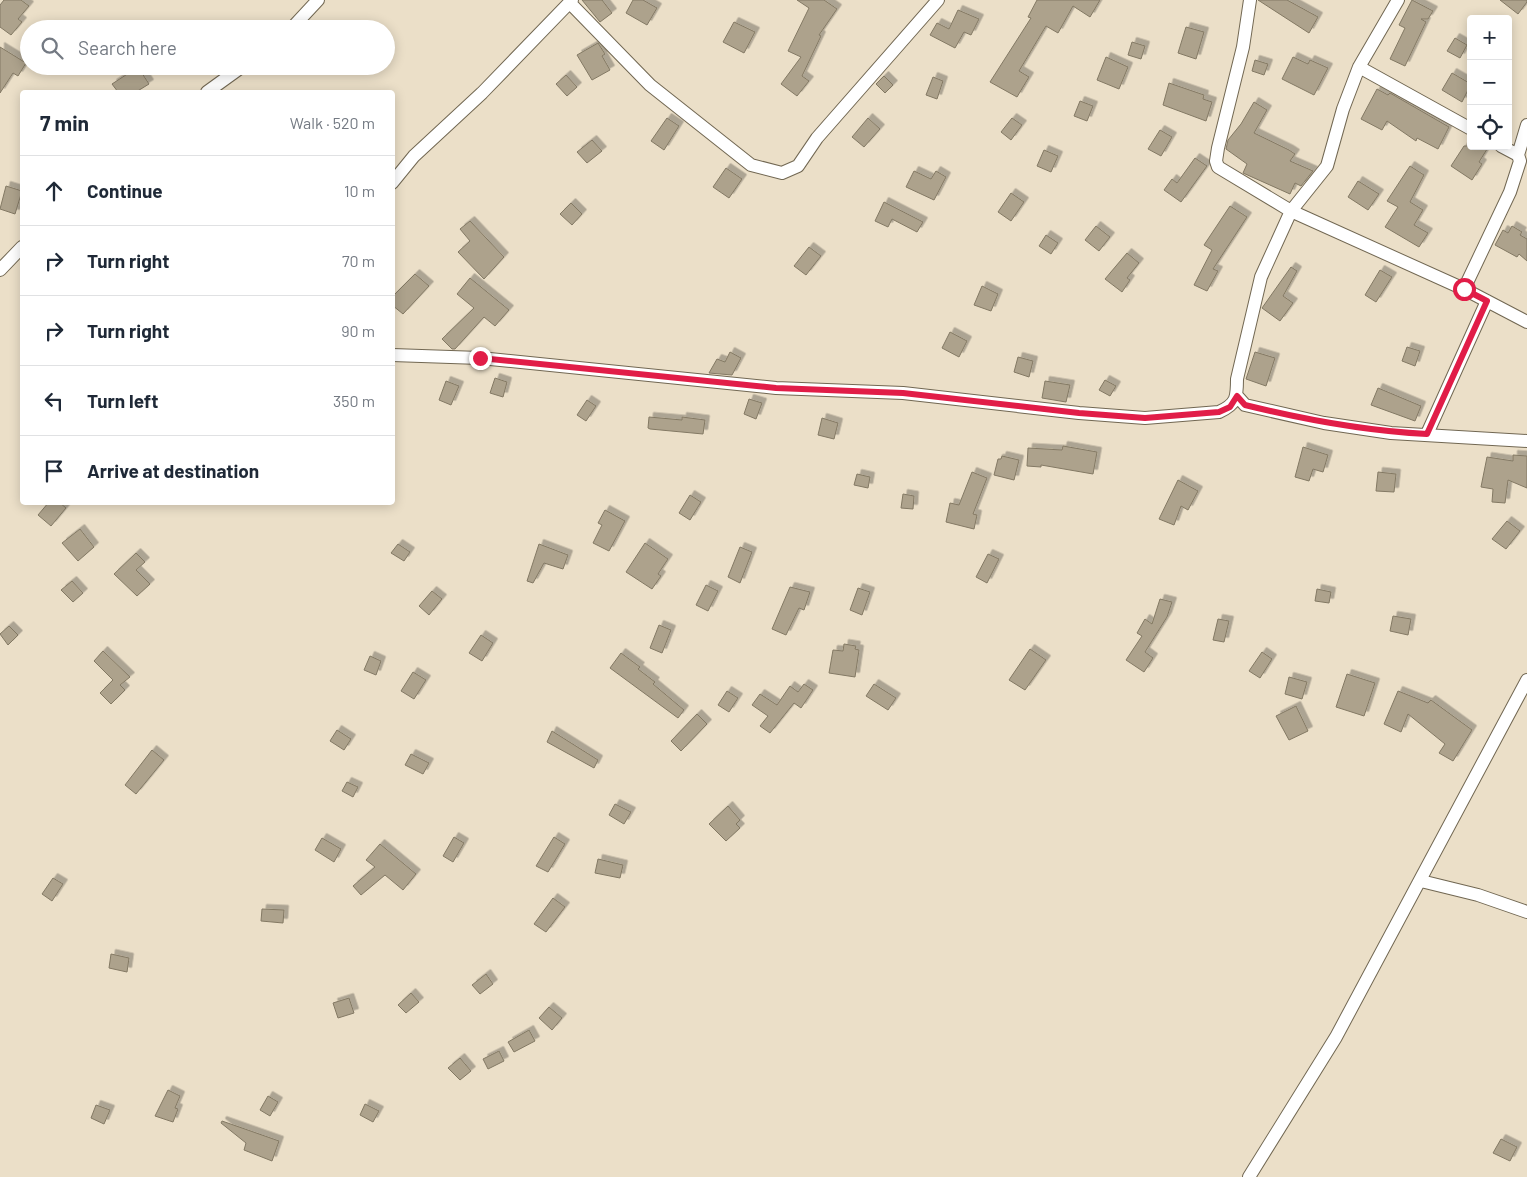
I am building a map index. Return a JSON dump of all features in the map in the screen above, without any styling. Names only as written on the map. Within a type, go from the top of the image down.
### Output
[{"type":"street","points":[[299,20],[318,0]]},
{"type":"street","points":[[395,179],[414,156],[482,93],[570,1],[650,85],[751,165],[782,174],[798,166],[817,138],[938,0]]},
{"type":"street","points":[[1250,0],[1243,47],[1216,161],[1218,167],[1226,174],[1291,211],[1464,289],[1527,322]]},
{"type":"street","points":[[395,355],[480,358],[776,388],[903,393],[1079,413],[1145,418],[1219,412],[1230,407],[1237,396],[1237,379],[1261,277],[1291,211],[1327,166],[1343,109],[1358,67],[1398,0]]},
{"type":"street","points":[[1358,67],[1467,127]]},
{"type":"street","points":[[210,90],[231,75]]},
{"type":"street","points":[[1464,289],[1510,192],[1522,161],[1527,125]]},
{"type":"street","points":[[1507,150],[1522,161]]},
{"type":"street","points":[[0,270],[20,249]]},
{"type":"street","points":[[1427,434],[1487,301]]},
{"type":"street","points":[[1237,396],[1245,405],[1324,423],[1391,432],[1527,441]]},
{"type":"street","points":[[1249,1177],[1336,1037],[1527,680]]},
{"type":"street","points":[[1421,881],[1478,896],[1527,912]]},
{"type":"building","points":[[4,0],[21,0],[29,6],[18,19],[20,24],[11,35],[0,27],[0,5]]},
{"type":"building","points":[[582,0],[602,0],[612,13],[600,22]]},
{"type":"building","points":[[633,0],[643,0],[657,8],[647,25],[626,13]]},
{"type":"building","points":[[797,0],[824,0],[837,9],[819,35],[821,36],[802,76],[809,81],[797,96],[781,84],[801,57],[788,51],[809,8]]},
{"type":"building","points":[[1037,0],[1100,0],[1090,17],[1073,6],[1058,33],[1046,26],[1019,71],[1029,77],[1017,97],[990,82],[1031,18],[1028,17]]},
{"type":"building","points":[[1258,0],[1287,0],[1318,17],[1309,33]]},
{"type":"building","points":[[1412,0],[1433,11],[1428,19],[1421,19],[1426,22],[1405,66],[1390,59],[1405,28],[1399,25]]},
{"type":"building","points":[[1500,0],[1527,0],[1527,2],[1518,14]]},
{"type":"building","points":[[958,10],[979,19],[971,35],[964,32],[955,48],[930,35],[937,23],[949,29]]},
{"type":"building","points":[[734,22],[755,32],[744,53],[723,42]]},
{"type":"building","points":[[1186,27],[1204,32],[1196,59],[1178,53]]},
{"type":"building","points":[[1455,38],[1467,45],[1460,58],[1447,51]]},
{"type":"building","points":[[1132,42],[1145,46],[1141,59],[1128,55]]},
{"type":"building","points":[[598,43],[605,54],[602,56],[610,70],[592,80],[577,55]]},
{"type":"building","points":[[0,47],[20,59],[20,73],[18,76],[13,73],[0,93]]},
{"type":"building","points":[[1106,57],[1128,67],[1119,89],[1097,80]]},
{"type":"building","points":[[1293,57],[1308,64],[1310,60],[1328,68],[1314,95],[1282,79]]},
{"type":"building","points":[[1255,60],[1268,64],[1264,75],[1252,71]]},
{"type":"building","points":[[1452,73],[1467,82],[1467,92],[1462,102],[1442,90]]},
{"type":"building","points":[[126,75],[143,75],[149,84],[139,90],[116,90],[112,84]]},
{"type":"building","points":[[566,75],[577,87],[567,96],[556,84]]},
{"type":"building","points":[[884,76],[893,85],[885,93],[876,84]]},
{"type":"building","points":[[933,77],[943,81],[937,99],[926,95]]},
{"type":"building","points":[[1169,83],[1204,95],[1203,99],[1212,102],[1206,121],[1163,105]]},
{"type":"building","points":[[1377,89],[1388,95],[1390,93],[1449,127],[1438,149],[1417,138],[1416,141],[1387,121],[1382,130],[1361,119]]},
{"type":"building","points":[[1080,101],[1093,106],[1087,121],[1074,116]]},
{"type":"building","points":[[1254,102],[1267,110],[1254,133],[1289,150],[1295,154],[1290,161],[1313,171],[1301,186],[1295,183],[1290,194],[1243,173],[1247,164],[1226,149],[1228,140],[1241,124]]},
{"type":"building","points":[[667,118],[679,126],[664,150],[651,141]]},
{"type":"building","points":[[868,118],[880,129],[864,147],[852,137]]},
{"type":"building","points":[[1012,118],[1022,125],[1011,140],[1001,132]]},
{"type":"building","points":[[1160,130],[1172,137],[1161,156],[1148,149]]},
{"type":"building","points":[[592,140],[602,151],[587,163],[577,152]]},
{"type":"building","points":[[1464,146],[1467,146],[1467,150],[1486,150],[1479,162],[1482,164],[1472,180],[1451,166]]},
{"type":"building","points":[[1044,150],[1058,156],[1051,172],[1037,166]]},
{"type":"building","points":[[1195,158],[1207,166],[1181,202],[1164,190],[1172,179],[1177,183]]},
{"type":"building","points":[[1410,166],[1424,175],[1410,202],[1423,210],[1414,225],[1428,233],[1419,247],[1385,227],[1398,207],[1387,201]]},
{"type":"building","points":[[726,168],[742,179],[729,198],[713,187]]},
{"type":"building","points":[[914,171],[931,179],[936,171],[946,177],[934,200],[906,187]]},
{"type":"building","points":[[1358,181],[1379,194],[1368,210],[1348,197]]},
{"type":"building","points":[[6,186],[20,190],[15,214],[0,209]]},
{"type":"building","points":[[1011,193],[1024,202],[1011,221],[998,212]]},
{"type":"building","points":[[884,202],[923,222],[917,232],[892,219],[888,227],[875,221]]},
{"type":"building","points":[[571,203],[582,214],[572,225],[560,214]]},
{"type":"building","points":[[1230,206],[1247,217],[1213,269],[1218,271],[1207,291],[1194,285],[1212,250],[1204,245]]},
{"type":"building","points":[[470,221],[504,257],[484,279],[458,252],[470,241],[460,229]]},
{"type":"building","points":[[1096,226],[1110,237],[1099,251],[1085,240]]},
{"type":"building","points":[[1512,226],[1522,232],[1520,235],[1527,239],[1527,261],[1519,254],[1517,257],[1495,245],[1503,230],[1508,233]]},
{"type":"building","points":[[1046,235],[1058,243],[1051,254],[1039,246]]},
{"type":"building","points":[[809,247],[821,256],[806,275],[794,266]]},
{"type":"building","points":[[1127,253],[1139,263],[1127,278],[1130,280],[1122,292],[1105,279]]},
{"type":"building","points":[[1291,267],[1297,271],[1283,296],[1293,303],[1280,321],[1262,308]]},
{"type":"building","points":[[1380,270],[1392,277],[1376,302],[1365,295]]},
{"type":"building","points":[[415,274],[429,286],[403,314],[395,307],[395,294]]},
{"type":"building","points":[[470,278],[509,310],[495,326],[484,317],[455,349],[452,349],[442,339],[474,308],[457,294]]},
{"type":"building","points":[[982,286],[998,294],[991,311],[974,305]]},
{"type":"building","points":[[950,332],[967,341],[959,357],[942,348]]},
{"type":"building","points":[[1407,347],[1420,351],[1415,366],[1402,361]]},
{"type":"building","points":[[730,352],[741,358],[732,375],[709,373],[717,359],[725,362]]},
{"type":"building","points":[[1255,352],[1275,358],[1266,386],[1246,379]]},
{"type":"building","points":[[1018,357],[1033,361],[1029,377],[1014,372]]},
{"type":"building","points":[[495,378],[507,382],[503,397],[490,393]]},
{"type":"building","points":[[1105,380],[1116,386],[1110,396],[1099,390]]},
{"type":"building","points":[[446,381],[459,386],[451,405],[439,400]]},
{"type":"building","points":[[1045,381],[1070,385],[1066,402],[1042,398]]},
{"type":"building","points":[[1378,388],[1421,406],[1415,421],[1371,405]]},
{"type":"building","points":[[749,399],[762,403],[756,419],[744,414]]},
{"type":"building","points":[[587,400],[596,406],[586,421],[577,415]]},
{"type":"building","points":[[649,417],[682,420],[682,417],[705,420],[703,434],[650,429],[648,428]]},
{"type":"building","points":[[822,418],[838,423],[834,439],[818,435]]},
{"type":"building","points":[[1063,446],[1097,452],[1093,474],[1041,465],[1041,467],[1027,466],[1028,448],[1062,450]]},
{"type":"building","points":[[1303,447],[1328,455],[1323,472],[1313,469],[1309,481],[1295,477]]},
{"type":"building","points":[[1513,455],[1527,456],[1527,488],[1508,480],[1505,503],[1492,502],[1493,489],[1481,487],[1487,457],[1513,461]]},
{"type":"building","points":[[1002,456],[1019,460],[1014,480],[994,475],[998,459],[1001,459]]},
{"type":"building","points":[[972,472],[987,478],[973,514],[977,515],[974,529],[946,522],[950,503],[959,505]]},
{"type":"building","points":[[1378,472],[1396,474],[1394,492],[1376,491]]},
{"type":"building","points":[[857,474],[870,477],[868,488],[854,485]]},
{"type":"building","points":[[1178,480],[1198,491],[1188,510],[1181,506],[1174,525],[1159,519]]},
{"type":"building","points":[[903,494],[914,496],[913,509],[901,508]]},
{"type":"building","points":[[690,495],[701,502],[690,520],[679,513]]},
{"type":"building","points":[[46,505],[62,505],[66,508],[51,526],[38,515]]},
{"type":"building","points":[[605,510],[625,521],[609,551],[593,543],[602,525],[598,523]]},
{"type":"building","points":[[1507,521],[1520,531],[1506,549],[1492,539]]},
{"type":"building","points":[[80,529],[94,547],[78,561],[62,543]]},
{"type":"building","points":[[645,543],[668,559],[658,574],[661,576],[652,589],[626,572]]},
{"type":"building","points":[[398,544],[410,552],[404,561],[391,553]]},
{"type":"building","points":[[539,544],[568,555],[563,569],[544,563],[533,583],[527,581]]},
{"type":"building","points":[[740,547],[752,552],[740,583],[728,577]]},
{"type":"building","points":[[136,553],[145,562],[136,570],[150,584],[137,596],[114,574]]},
{"type":"building","points":[[988,554],[999,559],[987,583],[976,577]]},
{"type":"building","points":[[72,581],[83,593],[73,602],[61,590]]},
{"type":"building","points":[[706,585],[718,591],[708,611],[696,605]]},
{"type":"building","points":[[790,587],[810,592],[804,610],[799,608],[786,635],[772,629]]},
{"type":"building","points":[[858,588],[870,592],[862,615],[850,610]]},
{"type":"building","points":[[1317,589],[1331,592],[1329,603],[1315,601]]},
{"type":"building","points":[[432,591],[442,599],[429,615],[419,606]]},
{"type":"building","points":[[1160,599],[1172,602],[1167,617],[1145,652],[1153,658],[1144,672],[1126,660],[1142,636],[1137,633],[1145,619],[1152,624]]},
{"type":"building","points":[[1393,616],[1411,619],[1408,635],[1390,631]]},
{"type":"building","points":[[1218,619],[1229,621],[1224,642],[1213,640]]},
{"type":"building","points":[[659,625],[671,630],[662,653],[650,648]]},
{"type":"building","points":[[9,626],[18,635],[8,645],[0,634]]},
{"type":"building","points":[[481,635],[493,643],[482,661],[469,653]]},
{"type":"building","points":[[844,644],[856,646],[855,649],[859,650],[855,677],[829,673],[833,650],[843,651]]},
{"type":"building","points":[[1030,649],[1046,660],[1025,690],[1009,680]]},
{"type":"building","points":[[103,651],[130,677],[120,685],[125,690],[111,704],[100,693],[113,680],[94,661]]},
{"type":"building","points":[[1262,652],[1272,659],[1260,678],[1249,671]]},
{"type":"building","points":[[621,653],[640,667],[638,669],[655,682],[653,684],[684,710],[678,718],[610,668]]},
{"type":"building","points":[[370,656],[381,661],[376,675],[364,670]]},
{"type":"building","points":[[413,672],[426,680],[414,699],[401,691]]},
{"type":"building","points":[[1347,674],[1375,683],[1364,716],[1336,707]]},
{"type":"building","points":[[1289,677],[1307,682],[1302,699],[1285,694]]},
{"type":"building","points":[[804,684],[813,690],[801,708],[794,703],[770,733],[760,726],[768,716],[752,705],[760,694],[777,705],[790,686],[798,692]]},
{"type":"building","points":[[874,684],[896,698],[888,710],[866,696]]},
{"type":"building","points":[[727,691],[738,698],[729,712],[718,705]]},
{"type":"building","points":[[1398,691],[1428,703],[1431,700],[1472,730],[1453,761],[1439,753],[1445,744],[1408,714],[1401,732],[1384,724]]},
{"type":"building","points":[[1296,706],[1308,731],[1289,740],[1276,716]]},
{"type":"building","points":[[697,714],[707,724],[681,751],[671,741]]},
{"type":"building","points":[[337,730],[351,739],[344,750],[330,741]]},
{"type":"building","points":[[552,731],[598,760],[594,768],[547,742]]},
{"type":"building","points":[[152,750],[164,760],[136,794],[125,785]]},
{"type":"building","points":[[411,754],[429,763],[423,774],[405,765]]},
{"type":"building","points":[[347,782],[358,787],[353,797],[342,791]]},
{"type":"building","points":[[615,804],[631,812],[624,824],[609,815]]},
{"type":"building","points":[[728,806],[740,820],[736,824],[740,828],[726,841],[709,824]]},
{"type":"building","points":[[454,837],[464,843],[453,862],[443,856]]},
{"type":"building","points":[[554,837],[565,844],[548,872],[536,866]]},
{"type":"building","points":[[322,838],[341,849],[334,862],[315,850]]},
{"type":"building","points":[[380,844],[416,874],[403,890],[385,875],[361,895],[353,886],[375,867],[366,860]]},
{"type":"building","points":[[598,859],[623,865],[620,878],[595,873]]},
{"type":"building","points":[[53,878],[63,884],[52,901],[42,894]]},
{"type":"building","points":[[553,898],[565,907],[546,932],[534,924]]},
{"type":"building","points":[[262,909],[284,910],[283,923],[261,921]]},
{"type":"building","points":[[111,954],[129,958],[127,972],[109,968]]},
{"type":"building","points":[[486,974],[493,984],[480,994],[472,985]]},
{"type":"building","points":[[411,993],[419,1002],[406,1013],[398,1005]]},
{"type":"building","points":[[349,998],[354,1013],[338,1018],[333,1003]]},
{"type":"building","points":[[549,1007],[562,1018],[552,1030],[539,1018]]},
{"type":"building","points":[[529,1030],[535,1041],[514,1052],[508,1042]]},
{"type":"building","points":[[499,1051],[504,1061],[488,1069],[483,1059]]},
{"type":"building","points":[[460,1058],[471,1071],[460,1080],[448,1068]]},
{"type":"building","points":[[168,1090],[180,1096],[175,1108],[178,1109],[173,1122],[155,1116]]},
{"type":"building","points":[[268,1096],[278,1102],[270,1116],[260,1110]]},
{"type":"building","points":[[365,1104],[379,1111],[373,1122],[360,1115]]},
{"type":"building","points":[[96,1105],[110,1110],[104,1124],[91,1118]]},
{"type":"building","points":[[222,1121],[279,1141],[272,1161],[244,1150],[246,1143],[221,1123]]},
{"type":"building","points":[[1501,1139],[1517,1147],[1510,1161],[1493,1153]]},
{"type":"route","points":[[480,358],[776,388],[903,393],[970,399],[1079,413],[1145,418],[1219,412],[1230,407],[1237,396],[1245,405],[1324,423],[1391,432],[1427,434],[1487,301],[1464,289]]}]
